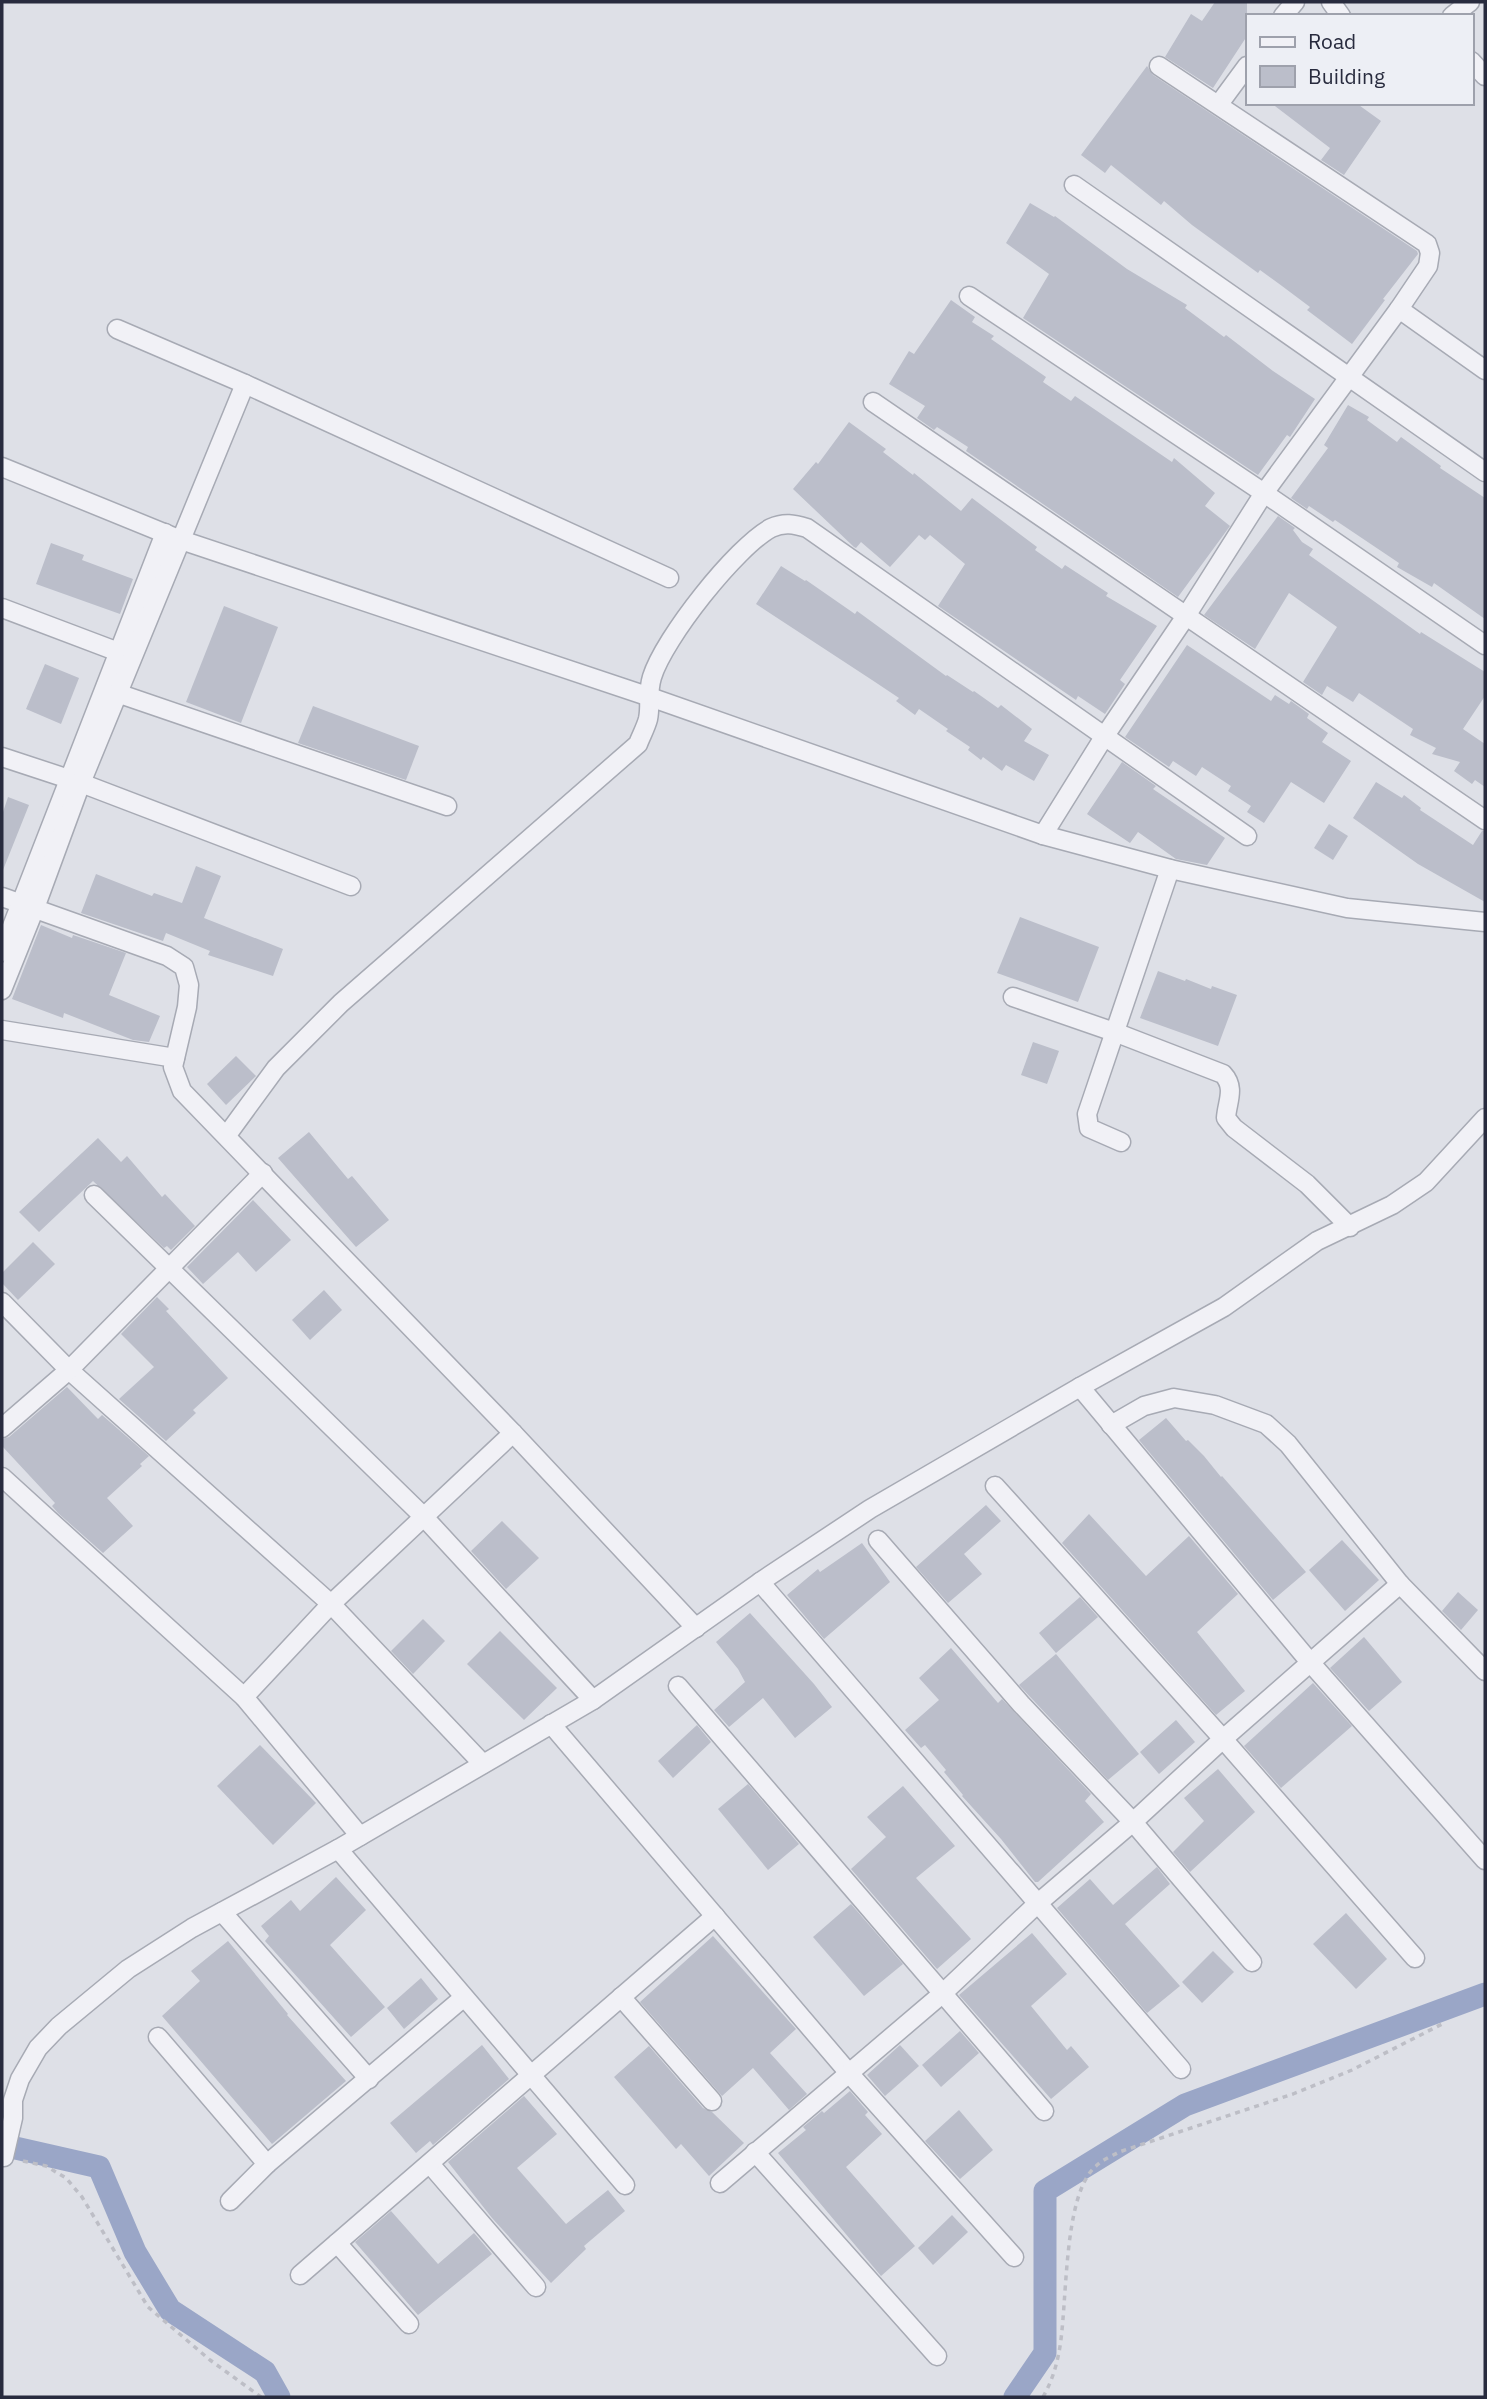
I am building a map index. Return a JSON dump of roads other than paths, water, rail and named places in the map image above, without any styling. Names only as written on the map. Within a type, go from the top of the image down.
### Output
[{"type":"street","points":[[1455,14],[1470,2]]},
{"type":"street","points":[[1473,63],[1485,76]]},
{"type":"street","points":[[1043,835],[1264,493],[1428,266],[1430,253],[1427,244],[1159,66]]},
{"type":"street","points":[[1219,104],[1246,67]]},
{"type":"street","points":[[1074,185],[1485,472]]},
{"type":"street","points":[[969,296],[1485,645]]},
{"type":"street","points":[[1399,309],[1485,370]]},
{"type":"street","points":[[117,329],[245,384],[669,578]]},
{"type":"street","points":[[2,990],[29,906],[125,655],[173,537],[245,384]]},
{"type":"street","points":[[873,402],[1485,820]]},
{"type":"street","points":[[2,467],[173,537],[647,696],[1043,835],[1170,869],[1347,908],[1485,922]]},
{"type":"street","points":[[227,1135],[276,1068],[302,1040],[638,744],[648,717],[647,696],[653,675],[669,642],[730,561],[773,527],[790,523],[807,528],[1247,835]]},
{"type":"street","points":[[2,608],[125,655]]},
{"type":"street","points":[[75,781],[117,693],[125,655]]},
{"type":"street","points":[[117,693],[447,806]]},
{"type":"street","points":[[2,757],[75,781],[351,886]]},
{"type":"street","points":[[1121,1142],[1089,1128],[1086,1122],[1087,1114],[1170,869]]},
{"type":"street","points":[[2,897],[167,956],[184,967],[189,985],[187,1007],[173,1067],[182,1091],[513,1433],[696,1628]]},
{"type":"street","points":[[2,953],[29,906]]},
{"type":"street","points":[[1013,997],[1116,1032],[1223,1074],[1229,1080],[1231,1093],[1226,1118],[1234,1128],[1307,1184],[1350,1227]]},
{"type":"street","points":[[2,1030],[175,1058]]},
{"type":"street","points":[[3,2157],[13,2118],[13,2100],[20,2079],[38,2048],[58,2026],[128,1969],[222,1912],[338,1849],[593,1700],[760,1582],[870,1509],[1224,1307],[1317,1241],[1392,1205],[1426,1182],[1485,1118]]},
{"type":"street","points":[[2,1428],[69,1370],[263,1173]]},
{"type":"street","points":[[94,1195],[423,1516],[593,1700]]},
{"type":"street","points":[[2,1302],[69,1370],[331,1604],[483,1764]]},
{"type":"street","points":[[1080,1387],[1309,1661],[1485,1860]]},
{"type":"street","points":[[1111,1425],[1144,1406],[1174,1398],[1215,1405],[1266,1424],[1288,1444],[1400,1584],[1485,1671]]},
{"type":"street","points":[[244,1698],[331,1604],[513,1433]]},
{"type":"street","points":[[2,1477],[244,1698],[360,1836]]},
{"type":"street","points":[[995,1486],[1223,1739],[1415,1958]]},
{"type":"street","points":[[878,1540],[1021,1704],[1133,1822],[1252,1962]]},
{"type":"street","points":[[760,1582],[1181,2069]]},
{"type":"street","points":[[720,2183],[942,1994],[1309,1661],[1400,1584]]},
{"type":"street","points":[[678,1686],[1044,2112]]},
{"type":"street","points":[[551,1724],[848,2072],[1014,2257]]},
{"type":"street","points":[[338,1849],[625,2185]]},
{"type":"street","points":[[222,1912],[369,2079]]},
{"type":"street","points":[[300,2275],[715,1916]]},
{"type":"street","points":[[621,1997],[712,2101]]},
{"type":"street","points":[[230,2202],[267,2164],[463,1998]]},
{"type":"street","points":[[158,2037],[267,2164]]},
{"type":"street","points":[[755,2152],[937,2356]]},
{"type":"street","points":[[430,2164],[536,2287]]},
{"type":"street","points":[[337,2244],[409,2324]]},
{"type":"waterway","points":[[1015,2397],[1045,2353],[1045,2191],[1185,2105],[1485,1994]]},
{"type":"waterway","points":[[2,2145],[99,2167],[135,2252],[170,2310],[265,2372],[279,2397]]}]
